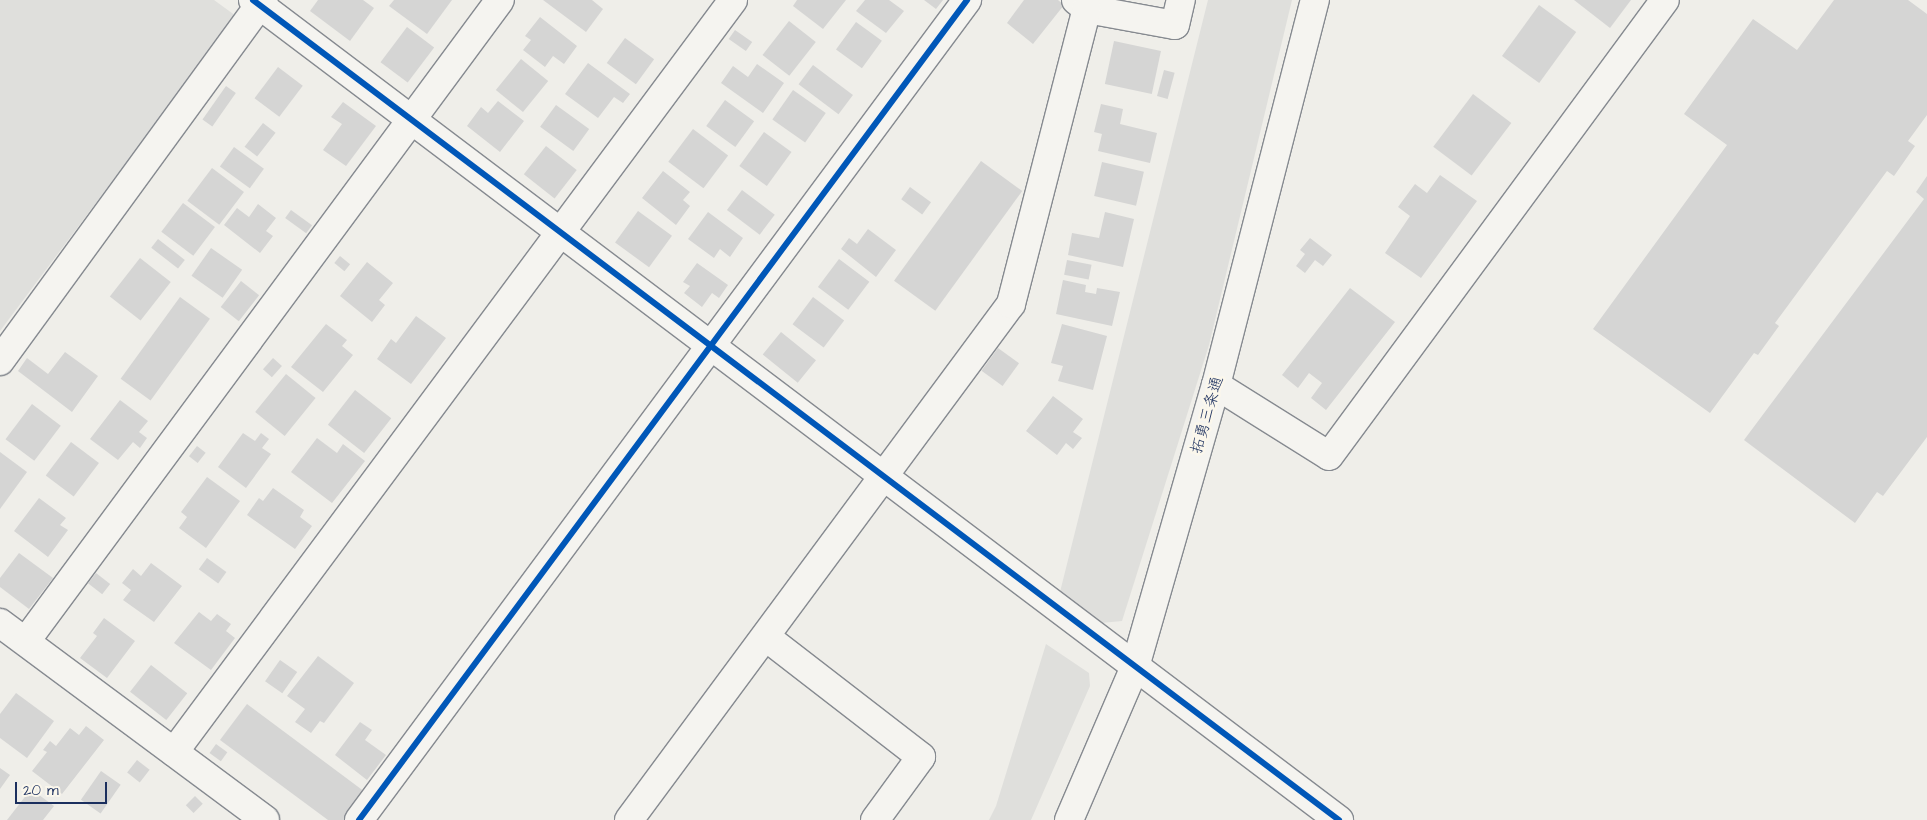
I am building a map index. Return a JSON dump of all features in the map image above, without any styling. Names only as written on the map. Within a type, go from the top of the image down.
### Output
[{"type":"street","points":[[26,641],[500,0]]},
{"type":"street","points":[[174,752],[733,0]]},
{"type":"street","points":[[359,820],[967,0]]},
{"type":"street","points":[[629,820],[766,637],[882,475],[1011,304],[1081,4],[1175,25],[1181,0]]},
{"type":"street","name":"拓勇三条通","points":[[1069,820],[1135,667],[1216,385],[1315,0]]},
{"type":"street","points":[[1216,385],[1329,456],[1666,0]]},
{"type":"street","points":[[0,361],[259,2],[1339,820]]},
{"type":"street","points":[[0,623],[266,820]]},
{"type":"street","points":[[766,637],[921,757],[875,820]]},
{"type":"shaded area","points":[[0,0],[214,0],[236,16],[0,331]]},
{"type":"shaded area","points":[[1208,0],[1292,0],[1209,345],[1122,621],[1101,623],[1060,592]]},
{"type":"shaded area","points":[[1046,644],[1089,673],[1090,686],[1031,820],[989,820],[996,806]]},
{"type":"building","points":[[318,0],[363,0],[374,8],[350,41],[310,11]]},
{"type":"building","points":[[394,0],[452,0],[427,34],[389,6]]},
{"type":"building","points":[[543,0],[592,0],[603,9],[586,32]]},
{"type":"building","points":[[797,0],[846,0],[823,29],[793,6]]},
{"type":"building","points":[[865,0],[889,0],[904,11],[886,33],[856,11]]},
{"type":"building","points":[[924,0],[943,0],[936,9]]},
{"type":"building","points":[[1024,0],[1058,0],[1064,5],[1033,44],[1007,23]]},
{"type":"building","points":[[1574,0],[1631,0],[1610,28]]},
{"type":"building","points":[[1834,0],[1908,0],[1927,14],[1927,115],[1908,141],[1915,146],[1894,176],[1887,171],[1775,323],[1779,326],[1758,355],[1754,353],[1710,413],[1593,329],[1727,145],[1684,114],[1753,19],[1797,50]]},
{"type":"building","points":[[1539,5],[1576,32],[1539,83],[1502,56]]},
{"type":"building","points":[[540,17],[577,46],[564,64],[553,56],[545,67],[523,50],[531,40],[525,36]]},
{"type":"building","points":[[789,21],[816,42],[789,76],[763,55]]},
{"type":"building","points":[[856,22],[882,41],[862,68],[836,50]]},
{"type":"building","points":[[407,27],[434,47],[408,83],[381,62]]},
{"type":"building","points":[[735,30],[752,42],[746,51],[729,39]]},
{"type":"building","points":[[625,38],[654,59],[636,84],[607,63]]},
{"type":"building","points":[[1114,41],[1161,51],[1152,94],[1105,84]]},
{"type":"building","points":[[521,59],[548,81],[523,112],[496,90]]},
{"type":"building","points":[[588,63],[630,94],[623,103],[614,97],[598,118],[565,94]]},
{"type":"building","points":[[757,64],[784,83],[763,113],[721,83],[733,66],[748,77]]},
{"type":"building","points":[[813,65],[853,95],[838,114],[799,84]]},
{"type":"building","points":[[278,67],[303,86],[279,117],[255,98]]},
{"type":"building","points":[[1164,70],[1175,73],[1168,99],[1157,96]]},
{"type":"building","points":[[226,86],[236,93],[212,126],[202,120]]},
{"type":"building","points":[[793,90],[826,113],[805,142],[772,119]]},
{"type":"building","points":[[1473,94],[1511,123],[1472,176],[1433,147]]},
{"type":"building","points":[[725,100],[754,121],[735,147],[706,126]]},
{"type":"building","points":[[498,101],[524,121],[500,152],[467,126],[481,107],[488,113]]},
{"type":"building","points":[[343,102],[376,126],[346,166],[323,150],[342,124],[331,117]]},
{"type":"building","points":[[1101,104],[1123,109],[1120,124],[1157,133],[1150,163],[1098,151],[1102,134],[1094,132]]},
{"type":"building","points":[[556,105],[589,129],[573,151],[540,127]]},
{"type":"building","points":[[263,123],[276,133],[257,156],[245,147]]},
{"type":"building","points":[[693,129],[728,155],[703,188],[668,162]]},
{"type":"building","points":[[764,132],[792,152],[767,186],[739,166]]},
{"type":"building","points":[[546,146],[577,170],[555,198],[524,174]]},
{"type":"building","points":[[234,147],[264,169],[250,188],[220,166]]},
{"type":"building","points":[[981,161],[1022,191],[935,311],[894,281]]},
{"type":"building","points":[[1102,162],[1144,172],[1136,206],[1094,196]]},
{"type":"building","points":[[212,168],[244,192],[219,225],[187,201]]},
{"type":"building","points":[[663,171],[690,192],[683,200],[690,206],[676,225],[642,198]]},
{"type":"building","points":[[1440,175],[1477,201],[1421,278],[1385,253],[1410,216],[1398,207],[1415,184],[1427,193]]},
{"type":"building","points":[[1927,176],[1927,437],[1883,496],[1877,492],[1855,523],[1744,440],[1924,199],[1916,192]]},
{"type":"building","points":[[910,187],[931,202],[922,214],[901,199]]},
{"type":"building","points":[[742,190],[775,215],[760,235],[727,210]]},
{"type":"building","points":[[183,203],[215,227],[193,256],[161,232]]},
{"type":"building","points":[[258,204],[276,218],[266,231],[273,236],[260,253],[224,225],[237,208],[249,217]]},
{"type":"building","points":[[291,210],[312,225],[306,233],[285,218]]},
{"type":"building","points":[[638,211],[672,236],[649,267],[615,243]]},
{"type":"building","points":[[708,212],[743,238],[730,257],[720,249],[714,258],[688,239]]},
{"type":"building","points":[[1105,212],[1134,219],[1123,267],[1068,255],[1072,233],[1099,238]]},
{"type":"building","points":[[868,229],[896,250],[876,277],[841,249],[849,238],[857,244]]},
{"type":"building","points":[[1310,238],[1332,255],[1323,266],[1315,260],[1305,273],[1296,266],[1305,254],[1300,250]]},
{"type":"building","points":[[158,239],[185,260],[178,269],[151,248]]},
{"type":"building","points":[[211,248],[242,270],[223,298],[191,276]]},
{"type":"building","points":[[340,256],[350,264],[344,271],[334,263]]},
{"type":"building","points":[[140,258],[171,282],[141,321],[110,297]]},
{"type":"building","points":[[839,259],[869,282],[848,310],[818,287]]},
{"type":"building","points":[[1067,260],[1092,265],[1089,279],[1064,275]]},
{"type":"building","points":[[367,262],[393,283],[379,300],[385,305],[372,322],[340,296]]},
{"type":"building","points":[[697,263],[728,285],[719,298],[712,293],[702,307],[684,293],[690,286],[683,282]]},
{"type":"building","points":[[1063,280],[1086,285],[1085,292],[1096,294],[1097,288],[1120,292],[1112,326],[1056,314]]},
{"type":"building","points":[[241,281],[259,295],[239,321],[221,307]]},
{"type":"building","points":[[1350,288],[1395,322],[1326,410],[1311,398],[1322,383],[1309,373],[1298,388],[1282,375]]},
{"type":"building","points":[[180,297],[210,319],[151,400],[121,379]]},
{"type":"building","points":[[813,297],[844,320],[824,348],[793,324]]},
{"type":"building","points":[[416,316],[446,338],[411,384],[377,359],[391,339],[396,343]]},
{"type":"building","points":[[326,324],[347,340],[342,346],[353,355],[323,392],[291,367]]},
{"type":"building","points":[[1062,324],[1107,336],[1093,390],[1058,381],[1063,366],[1051,363]]},
{"type":"building","points":[[781,332],[816,360],[798,383],[763,355]]},
{"type":"building","points":[[998,348],[1019,363],[1003,386],[982,371]]},
{"type":"building","points":[[65,352],[98,376],[72,412],[18,371],[27,358],[48,374]]},
{"type":"building","points":[[273,358],[282,366],[272,377],[263,369]]},
{"type":"building","points":[[286,374],[316,398],[285,436],[255,412]]},
{"type":"building","points":[[355,390],[391,418],[364,453],[328,425]]},
{"type":"building","points":[[1053,396],[1083,419],[1073,432],[1082,438],[1073,449],[1066,443],[1057,455],[1026,431]]},
{"type":"building","points":[[120,400],[148,421],[139,432],[147,438],[140,448],[133,442],[118,460],[90,439]]},
{"type":"building","points":[[32,404],[61,426],[34,461],[6,439]]},
{"type":"building","points":[[243,433],[255,441],[261,433],[269,439],[262,448],[271,454],[246,488],[218,467]]},
{"type":"building","points":[[317,438],[337,453],[343,444],[365,461],[332,503],[291,472]]},
{"type":"building","points":[[71,442],[99,463],[74,497],[46,476]]},
{"type":"building","points":[[197,446],[206,453],[198,463],[189,456]]},
{"type":"building","points":[[0,452],[27,472],[0,509]]},
{"type":"building","points":[[207,477],[240,501],[206,548],[179,528],[187,517],[181,512]]},
{"type":"building","points":[[273,488],[304,510],[300,517],[312,526],[295,549],[247,515],[259,498],[263,501]]},
{"type":"building","points":[[39,498],[66,518],[60,525],[68,530],[48,557],[14,531]]},
{"type":"building","points":[[19,553],[53,578],[29,609],[0,587],[0,578]]},
{"type":"building","points":[[207,558],[226,572],[218,583],[199,569]]},
{"type":"building","points":[[151,563],[182,586],[154,622],[123,600],[131,590],[122,583],[133,569],[141,576]]},
{"type":"building","points":[[96,573],[110,584],[102,594],[88,583]]},
{"type":"building","points":[[199,612],[211,621],[217,614],[231,624],[226,631],[235,638],[211,670],[174,643]]},
{"type":"building","points":[[104,618],[135,641],[107,678],[80,658],[97,636],[93,633]]},
{"type":"building","points":[[318,656],[354,683],[324,723],[320,721],[311,733],[295,722],[305,709],[287,696]]},
{"type":"building","points":[[280,660],[297,672],[282,693],[265,681]]},
{"type":"building","points":[[151,665],[187,693],[166,720],[130,692]]},
{"type":"building","points":[[16,693],[54,721],[27,758],[0,738],[0,714]]},
{"type":"building","points":[[247,704],[365,792],[344,820],[328,820],[220,740]]},
{"type":"building","points":[[360,722],[372,730],[365,740],[386,755],[367,780],[335,755]]},
{"type":"building","points":[[86,726],[104,740],[62,794],[32,771],[47,752],[43,750],[50,741],[56,746],[70,728],[79,735]]},
{"type":"building","points":[[216,744],[227,752],[221,761],[210,753]]},
{"type":"building","points":[[137,760],[150,770],[140,782],[127,773]]},
{"type":"building","points":[[0,768],[10,775],[0,789]]},
{"type":"building","points":[[101,771],[121,785],[101,813],[81,800]]},
{"type":"building","points":[[31,789],[54,806],[43,820],[7,820]]},
{"type":"building","points":[[195,796],[203,804],[194,813],[186,805]]},
{"type":"cycle path","points":[[253,0],[1339,820]]},
{"type":"cycle path","points":[[359,820],[967,0]]}]
